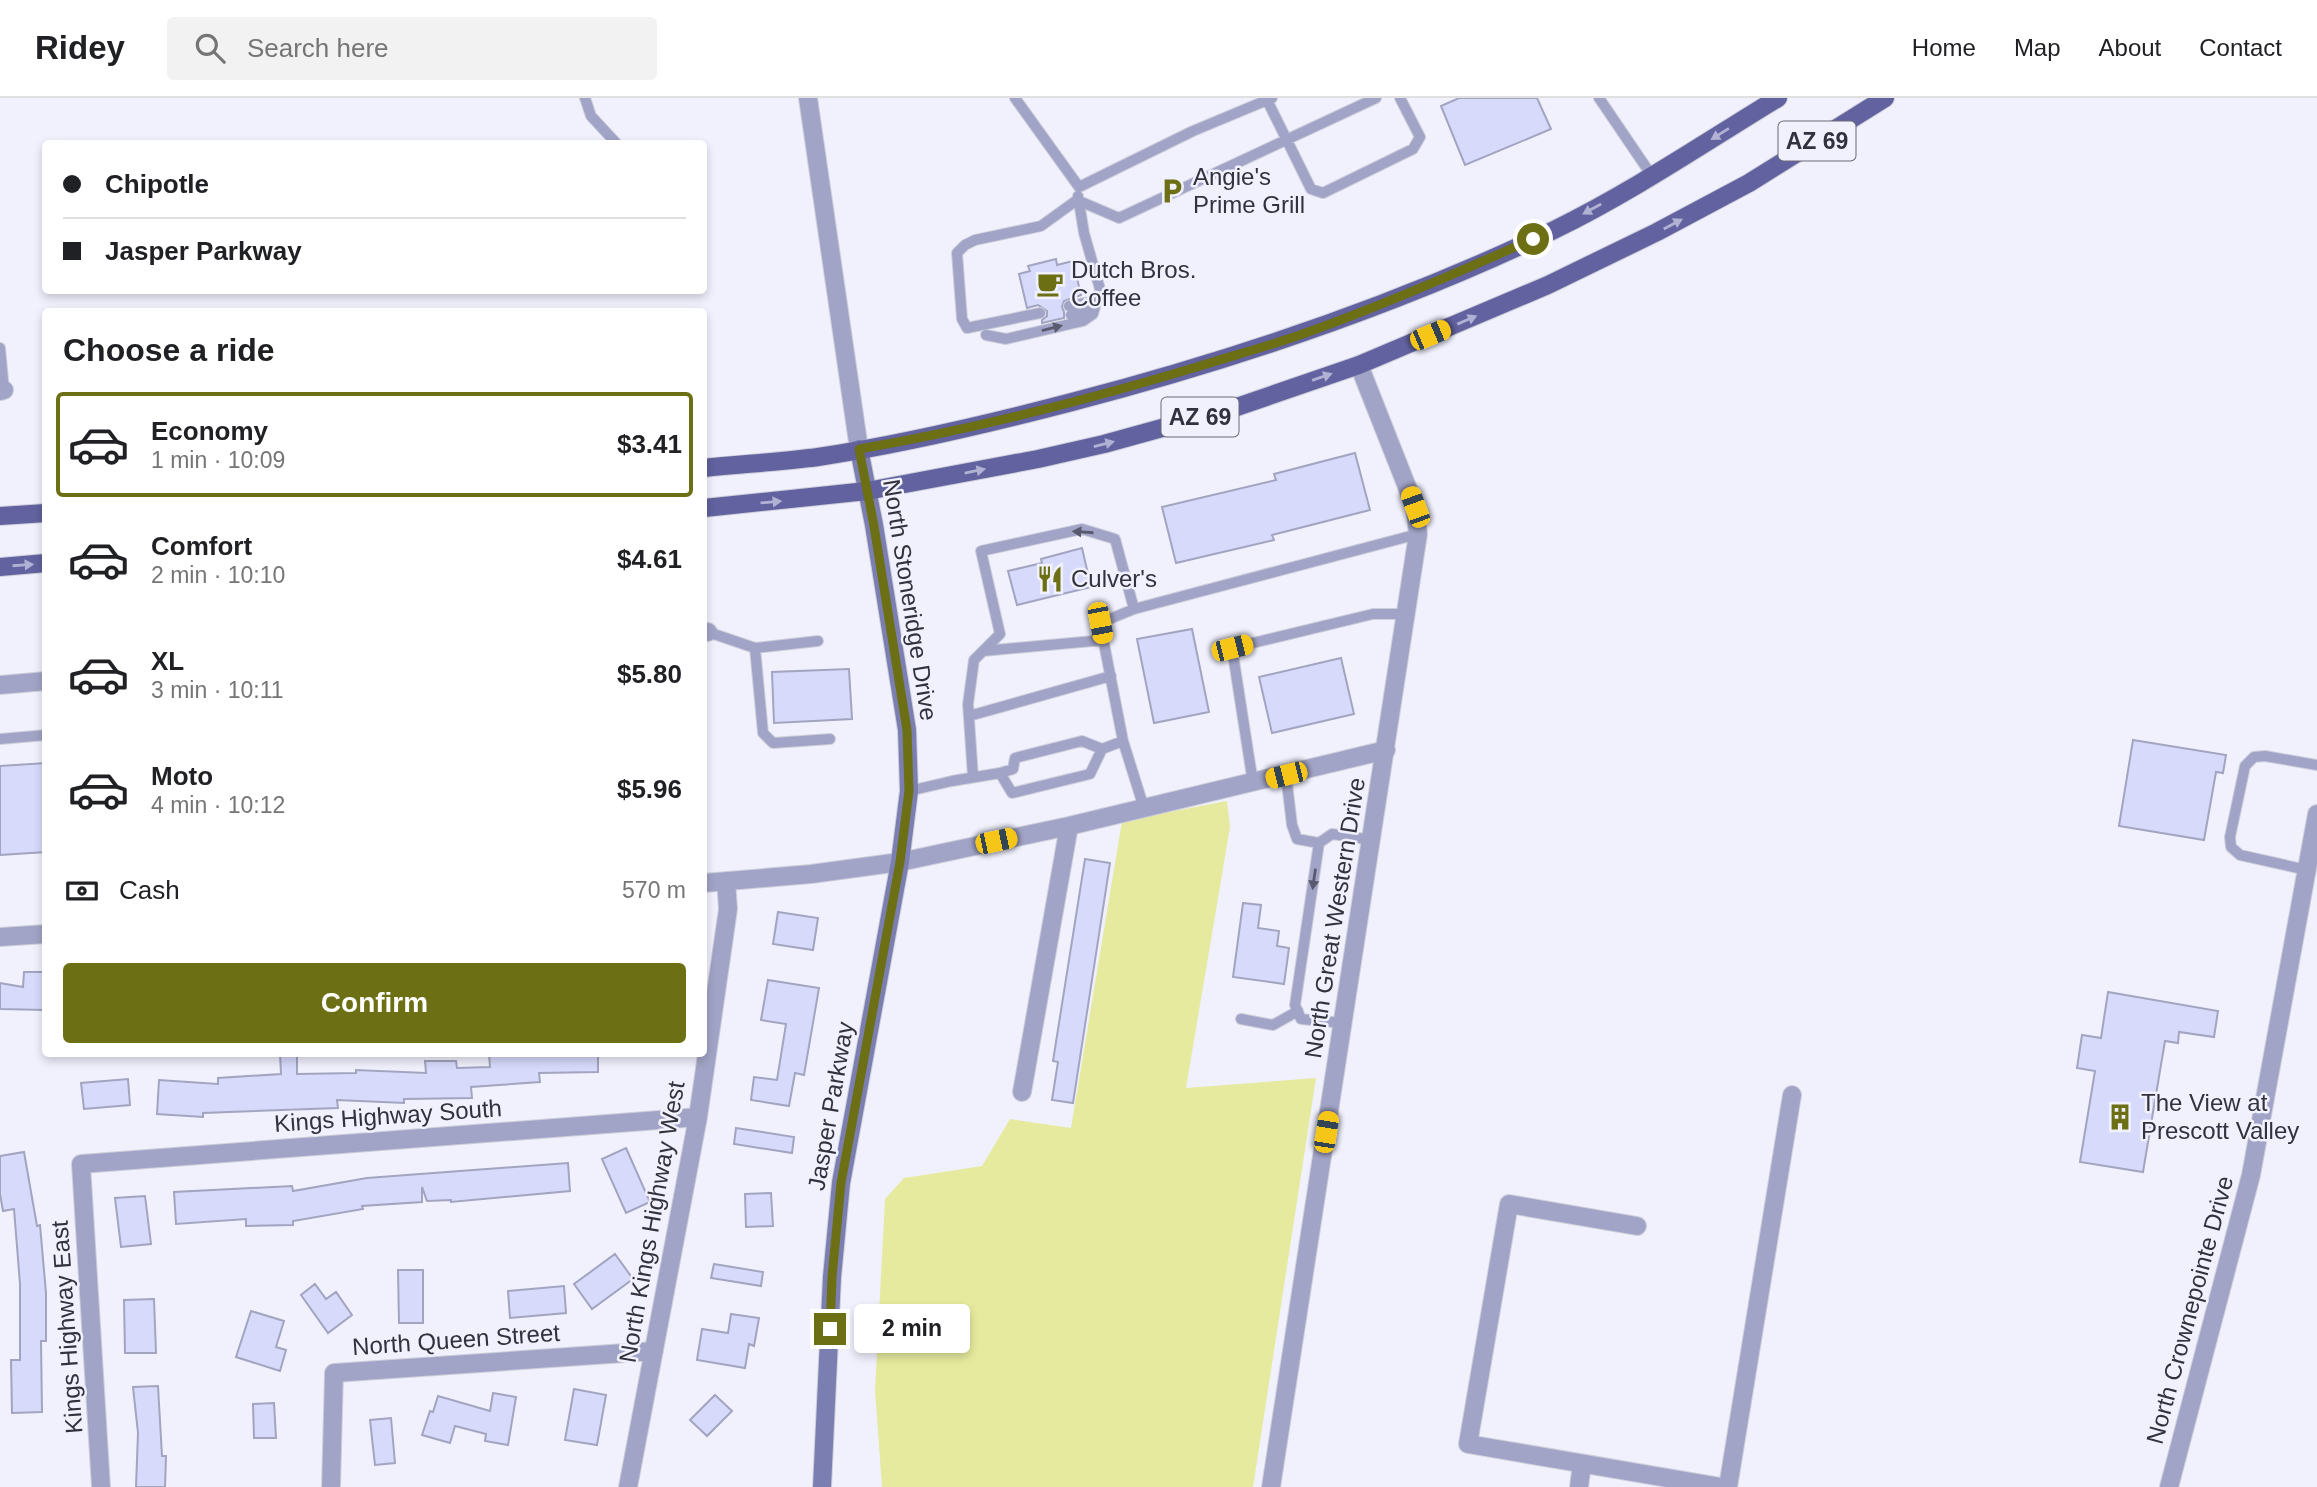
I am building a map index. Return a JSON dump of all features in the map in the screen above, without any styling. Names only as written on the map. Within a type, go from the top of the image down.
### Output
[{"type":"main road","name":"AZ 69","points":[[707,468],[816,457],[1018,416],[1105,394],[1296,337],[1441,280],[1543,235],[1652,176],[1778,98]]},
{"type":"main road","name":"AZ 69","points":[[707,508],[867,491],[1104,444],[1231,409],[1359,365],[1548,285],[1657,232],[1749,183],[1885,98]]},
{"type":"main road","name":"North Stoneridge Drive","points":[[859,449],[907,730],[909,791],[900,862]]},
{"type":"main road","points":[[0,516],[42,513]]},
{"type":"main road","points":[[0,566],[42,563]]},
{"type":"main road","name":"Jasper Parkway","points":[[822,1487],[832,1277],[841,1183],[900,862]]},
{"type":"street","name":"North Stoneridge Drive","points":[[808,98],[859,449]]},
{"type":"street","name":"North Great Western Drive","points":[[1271,1487],[1418,534],[1415,507],[1359,365]]},
{"type":"street","points":[[0,685],[42,681]]},
{"type":"street","points":[[707,883],[811,874],[900,862],[1069,826],[1386,750]]},
{"type":"street","name":"North Crownepointe Drive","points":[[2169,1487],[2251,1175],[2317,814]]},
{"type":"street","points":[[1022,1092],[1069,826]]},
{"type":"street","name":"North Kings Highway West","points":[[707,1055],[728,909],[726,881]]},
{"type":"street","points":[[0,937],[42,934]]},
{"type":"street","name":"North Kings Highway West","points":[[628,1487],[698,1117],[707,1057]]},
{"type":"street","points":[[1728,1487],[1792,1095]]},
{"type":"street","name":"Kings Highway South","points":[[81,1164],[698,1117]]},
{"type":"street","name":"Kings Highway East","points":[[81,1164],[101,1487]]},
{"type":"street","points":[[1637,1226],[1509,1204],[1468,1444],[1582,1464],[1612,1478],[1721,1487]]},
{"type":"street","name":"North Queen Street","points":[[331,1487],[334,1373],[654,1351]]},
{"type":"street","points":[[1578,1487],[1582,1464]]},
{"type":"lane","points":[[585,98],[591,116],[613,140]]},
{"type":"lane","points":[[986,335],[1006,339],[1083,321],[1093,314],[1100,289],[1077,200],[1079,187],[1015,98]]},
{"type":"lane","points":[[1077,200],[1119,218],[1376,98]]},
{"type":"lane","points":[[1079,187],[1194,131],[1270,99],[1311,189],[1323,193],[1413,149],[1420,137],[1401,98]]},
{"type":"lane","points":[[1599,98],[1652,176]]},
{"type":"lane","points":[[1040,313],[967,328],[962,319],[957,253],[975,240],[1041,226],[1077,200]]},
{"type":"lane","points":[[1070,311],[1098,300]]},
{"type":"lane","points":[[0,348],[2,390]]},
{"type":"lane","points":[[973,777],[968,704],[974,660],[1000,634],[981,551],[1082,529],[1115,539],[1134,609]]},
{"type":"lane","points":[[1144,808],[1123,741],[1100,623],[1134,609],[1418,534]]},
{"type":"lane","points":[[1253,783],[1232,648],[1373,614],[1407,614]]},
{"type":"lane","points":[[707,632],[755,648],[818,641]]},
{"type":"lane","points":[[983,651],[1104,640]]},
{"type":"lane","points":[[755,648],[763,733],[773,743],[830,739]]},
{"type":"lane","points":[[969,716],[1111,676]]},
{"type":"lane","points":[[0,739],[42,735]]},
{"type":"lane","points":[[909,791],[1000,773],[1013,769],[1015,758],[1082,740],[1102,749]]},
{"type":"lane","points":[[1000,773],[1012,793],[1090,774],[1102,749],[1123,741]]},
{"type":"lane","points":[[2306,870],[2239,855],[2231,847],[2230,837],[2245,766],[2254,757],[2265,756],[2317,765]]},
{"type":"lane","points":[[1286,775],[1292,825],[1297,839],[1319,843],[1332,834],[1372,840]]},
{"type":"lane","points":[[1319,843],[1295,1005],[1301,1019],[1343,1023]]},
{"type":"lane","points":[[1241,1019],[1273,1025],[1298,1012]]},
{"type":"green space","points":[[1227,801],[1230,827],[1186,1088],[1316,1078],[1253,1487],[882,1487],[875,1390],[885,1199],[904,1178],[982,1166],[1010,1119],[1071,1128],[1122,821]]},
{"type":"building","points":[[1459,98],[1537,98],[1551,129],[1465,165],[1441,106]]},
{"type":"building","name":"Dutch Bros. Coffee","points":[[1056,259],[1057,265],[1073,261],[1081,295],[1064,301],[1064,318],[1042,323],[1047,311],[1038,305],[1027,308],[1019,274],[1030,271],[1028,266]]},
{"type":"building","points":[[1355,453],[1370,510],[1272,535],[1274,540],[1176,563],[1162,507],[1276,480],[1274,474]]},
{"type":"building","name":"Culver's","points":[[1082,548],[1091,587],[1017,605],[1008,571],[1042,563],[1041,559]]},
{"type":"building","points":[[1192,629],[1209,712],[1154,723],[1137,639]]},
{"type":"building","points":[[1341,658],[1354,714],[1272,733],[1259,677]]},
{"type":"building","points":[[849,669],[852,719],[774,723],[772,672]]},
{"type":"building","points":[[2133,740],[2226,755],[2223,773],[2216,772],[2204,840],[2119,826]]},
{"type":"building","points":[[42,763],[42,852],[0,855],[0,766]]},
{"type":"building","points":[[1085,859],[1110,863],[1073,1103],[1052,1100],[1058,1062],[1053,1061]]},
{"type":"building","points":[[1243,903],[1261,905],[1258,928],[1279,931],[1277,946],[1289,948],[1284,984],[1233,977]]},
{"type":"building","points":[[778,912],[818,918],[813,950],[773,944]]},
{"type":"building","points":[[24,972],[42,972],[42,1010],[0,1009],[0,983],[23,987]]},
{"type":"building","points":[[768,980],[819,988],[804,1075],[795,1073],[789,1106],[751,1100],[754,1077],[777,1080],[786,1024],[761,1020]]},
{"type":"building","name":"The View at Prescott Valley","points":[[2108,992],[2218,1011],[2214,1037],[2179,1032],[2178,1043],[2165,1041],[2143,1172],[2080,1162],[2095,1071],[2077,1068],[2082,1035],[2101,1038]]},
{"type":"building","points":[[280,1057],[297,1057],[297,1074],[356,1073],[356,1070],[426,1073],[425,1061],[456,1061],[457,1068],[490,1067],[489,1057],[598,1057],[598,1072],[539,1073],[540,1082],[471,1087],[472,1098],[404,1099],[404,1103],[337,1100],[338,1108],[203,1113],[203,1117],[157,1114],[159,1080],[218,1084],[218,1078],[281,1074]]},
{"type":"building","points":[[128,1079],[130,1105],[84,1109],[81,1083]]},
{"type":"building","points":[[736,1128],[794,1137],[792,1153],[734,1144]]},
{"type":"building","points":[[626,1148],[650,1202],[626,1213],[602,1159]]},
{"type":"building","points":[[24,1152],[37,1226],[40,1225],[46,1293],[46,1341],[41,1341],[42,1412],[12,1413],[11,1360],[20,1360],[20,1284],[14,1209],[3,1211],[0,1194],[0,1156]]},
{"type":"building","points":[[568,1163],[570,1191],[451,1202],[427,1201],[422,1187],[422,1202],[362,1206],[363,1209],[293,1221],[293,1225],[246,1226],[246,1219],[176,1224],[174,1192],[292,1186],[293,1191],[367,1178]]},
{"type":"building","points":[[771,1193],[773,1226],[746,1227],[745,1194]]},
{"type":"building","points":[[145,1196],[151,1244],[121,1247],[115,1198]]},
{"type":"building","points":[[615,1254],[633,1279],[592,1309],[574,1284]]},
{"type":"building","points":[[714,1264],[763,1272],[761,1286],[711,1278]]},
{"type":"building","points":[[398,1270],[423,1270],[423,1323],[399,1323]]},
{"type":"building","points":[[315,1284],[326,1299],[336,1292],[352,1315],[328,1333],[301,1295]]},
{"type":"building","points":[[564,1286],[566,1313],[510,1318],[508,1291]]},
{"type":"building","points":[[154,1299],[156,1353],[125,1353],[124,1300]]},
{"type":"building","points":[[251,1311],[284,1321],[276,1347],[286,1350],[280,1371],[236,1357]]},
{"type":"building","points":[[731,1314],[759,1318],[754,1346],[749,1344],[745,1368],[697,1360],[702,1329],[728,1333]]},
{"type":"building","points":[[158,1386],[162,1456],[166,1456],[165,1487],[136,1487],[138,1433],[133,1387]]},
{"type":"building","points":[[574,1389],[606,1395],[597,1445],[565,1440]]},
{"type":"building","points":[[493,1393],[516,1397],[508,1445],[485,1441],[486,1434],[455,1426],[450,1443],[422,1435],[438,1396],[490,1411]]},
{"type":"building","points":[[715,1395],[732,1411],[707,1436],[690,1420]]},
{"type":"building","points":[[274,1403],[276,1438],[254,1438],[253,1404]]},
{"type":"building","points":[[391,1418],[395,1463],[375,1465],[370,1420]]},
{"type":"place","name":"Angie's Prime Grill","points":[[1172,191]]},
{"type":"place","name":"Dutch Bros. Coffee","points":[[1050,284]]},
{"type":"place","name":"Culver's","points":[[1050,579]]},
{"type":"place","name":"The View at Prescott Valley","points":[[2120,1117]]},
{"type":"route","points":[[830,1329],[841,1183],[900,862],[909,791],[907,730],[859,449],[1043,410],[1142,384],[1296,337],[1441,280],[1533,239]]}]
